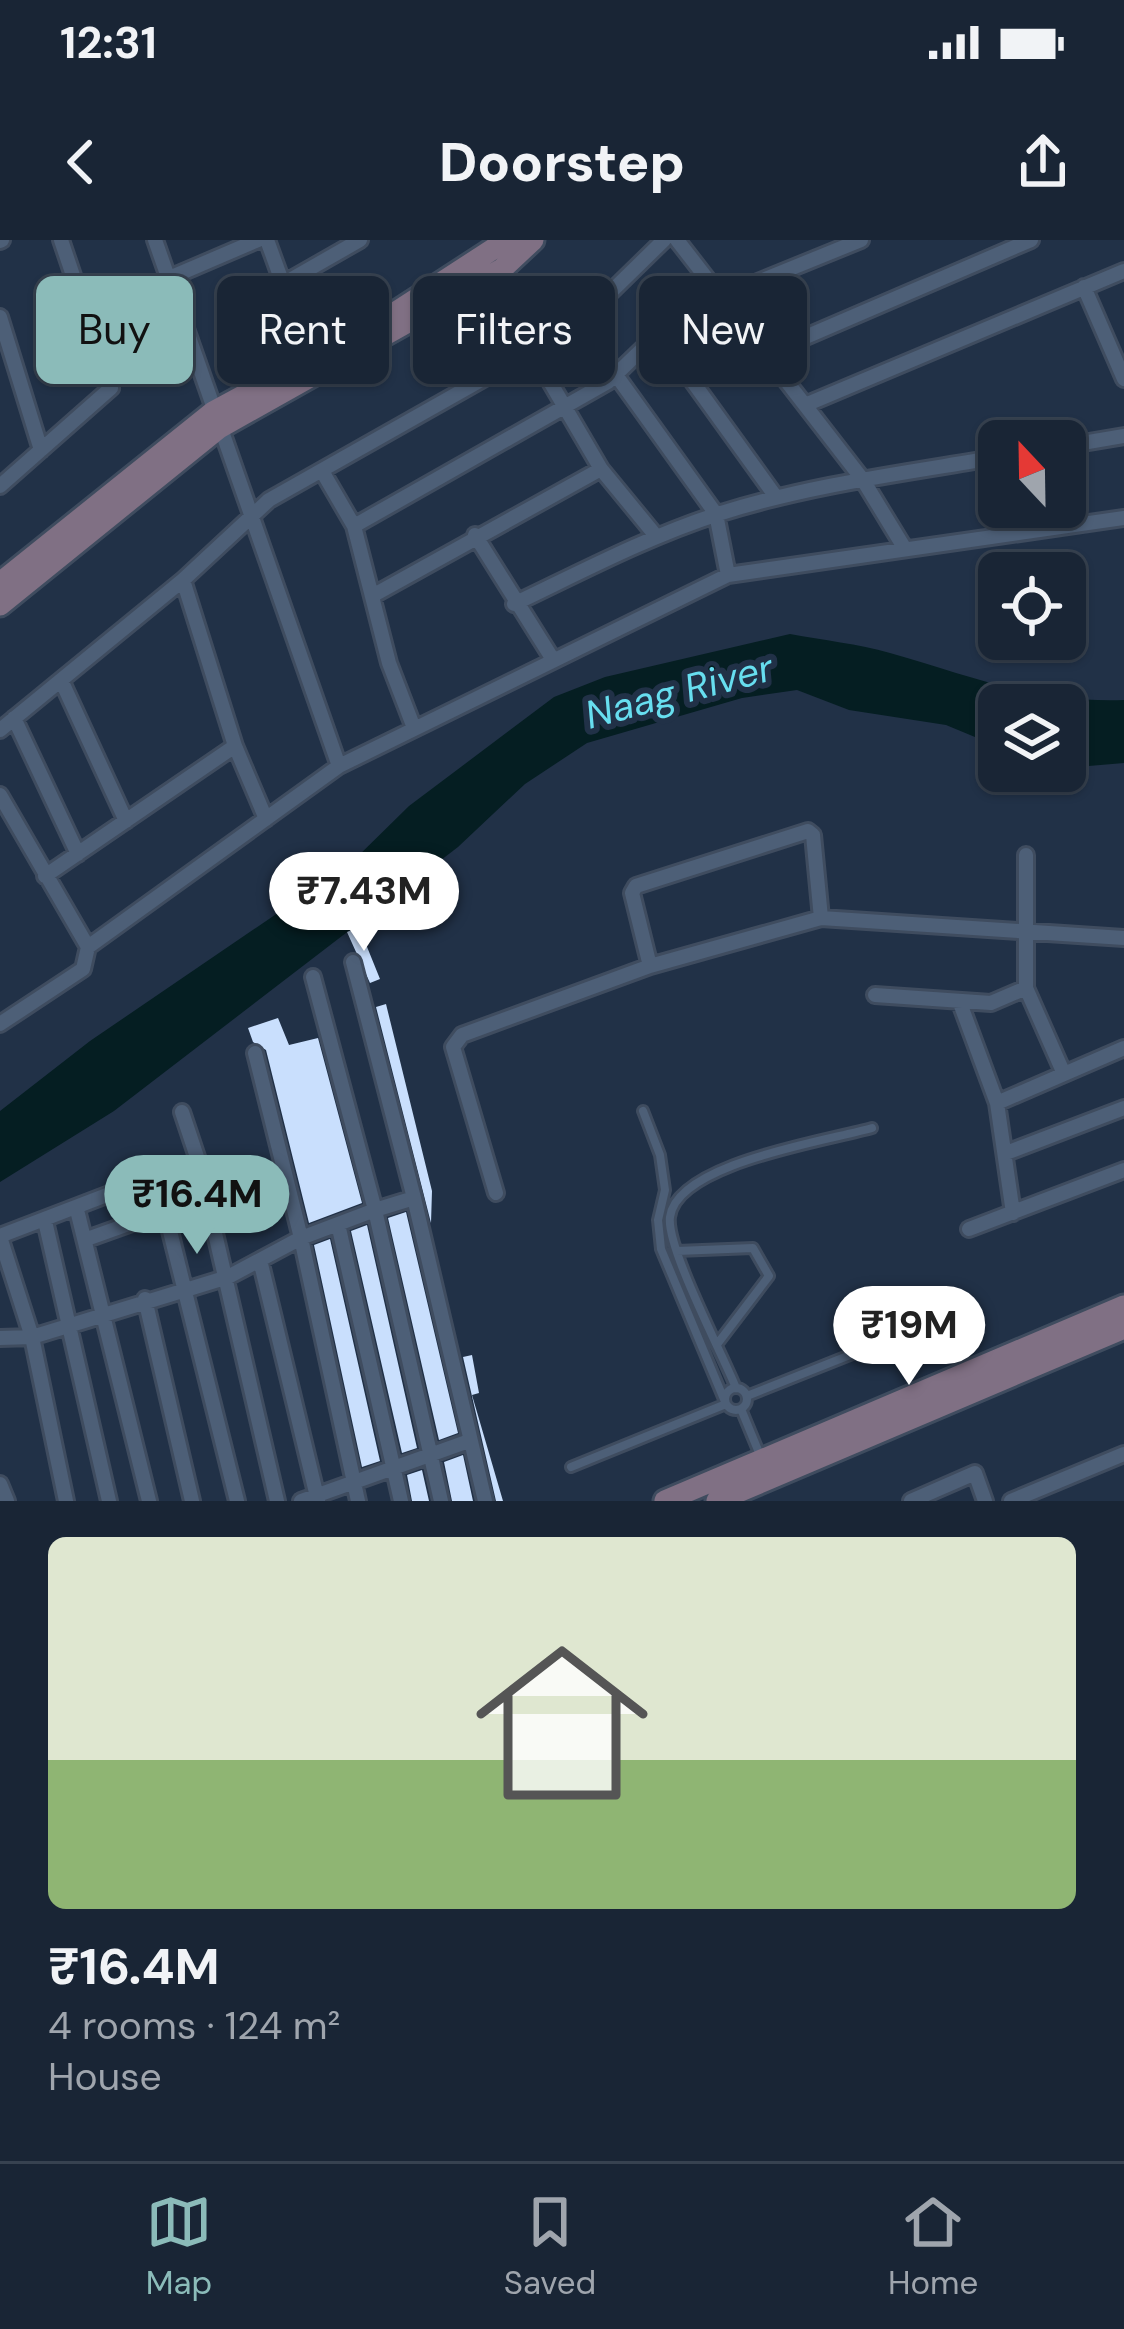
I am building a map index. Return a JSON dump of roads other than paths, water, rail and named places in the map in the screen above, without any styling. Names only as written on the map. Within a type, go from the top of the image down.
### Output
[{"type":"main road","points":[[0,583],[216,420],[507,240]]},
{"type":"main road","points":[[0,605],[216,420],[502,269],[533,240]]},
{"type":"main road","points":[[665,1501],[761,1456],[1124,1306]]},
{"type":"main road","points":[[717,1501],[1124,1328]]},
{"type":"street","points":[[0,486],[110,388],[61,240]]},
{"type":"street","points":[[155,240],[166,276]]},
{"type":"street","points":[[174,276],[258,240]]},
{"type":"street","points":[[267,240],[283,284],[360,240]]},
{"type":"street","points":[[615,288],[664,240]]},
{"type":"street","points":[[677,240],[705,276]]},
{"type":"street","points":[[773,276],[861,240]]},
{"type":"street","points":[[807,336],[1031,240]]},
{"type":"street","points":[[805,405],[1124,271]]},
{"type":"street","points":[[1084,287],[1124,379]]},
{"type":"street","points":[[0,317],[41,450]]},
{"type":"street","points":[[193,354],[339,766]]},
{"type":"street","points":[[354,526],[564,408],[616,375],[639,354]]},
{"type":"street","points":[[0,378],[17,364]]},
{"type":"street","points":[[616,375],[716,514],[728,575]]},
{"type":"street","points":[[0,730],[183,580],[269,500],[474,384]]},
{"type":"street","points":[[551,384],[601,469],[656,536]]},
{"type":"street","points":[[694,384],[776,497]]},
{"type":"street","points":[[789,384],[863,480],[905,549]]},
{"type":"street","points":[[1086,442],[1124,436]]},
{"type":"street","points":[[514,604],[656,536],[716,514],[776,497],[978,461]]},
{"type":"street","points":[[372,596],[601,469]]},
{"type":"street","points":[[322,471],[354,526],[389,663],[414,728]]},
{"type":"street","points":[[0,1024],[83,969],[88,946],[339,766],[728,575],[1124,518]]},
{"type":"street","points":[[475,535],[552,658]]},
{"type":"street","points":[[183,580],[236,746],[266,819]]},
{"type":"street","points":[[61,680],[126,821]]},
{"type":"street","points":[[14,718],[78,854]]},
{"type":"street","points":[[45,876],[236,746]]},
{"type":"street","points":[[0,795],[88,946]]},
{"type":"street","points":[[650,966],[632,893],[636,886],[808,831],[813,835],[821,918]]},
{"type":"street","points":[[1026,856],[1027,988],[1064,1074]]},
{"type":"street","points":[[496,1193],[454,1039],[650,966],[821,918],[1024,929],[1123,942]]},
{"type":"street","points":[[353,962],[485,1501]]},
{"type":"street","points":[[313,977],[375,1210],[441,1501]]},
{"type":"street","points":[[875,995],[991,1003],[1027,988]]},
{"type":"street","points":[[959,1003],[997,1103],[1013,1213]]},
{"type":"street","points":[[997,1103],[1124,1048]]},
{"type":"street","points":[[255,1053],[358,1501]]},
{"type":"street","points":[[1006,1153],[1124,1108]]},
{"type":"street","points":[[182,1112],[228,1277],[277,1501]]},
{"type":"street","points":[[148,1501],[77,1210],[79,1201],[198,1160]]},
{"type":"street","points":[[969,1229],[1124,1170]]},
{"type":"street","points":[[87,1239],[207,1196]]},
{"type":"street","points":[[0,1338],[32,1337],[104,1311],[228,1277],[301,1238],[414,1198]]},
{"type":"street","points":[[66,1501],[32,1337],[0,1237],[77,1210]]},
{"type":"street","points":[[165,1210],[238,1501]]},
{"type":"street","points":[[45,1221],[109,1501]]},
{"type":"street","points":[[338,1224],[401,1501]]},
{"type":"street","points":[[260,1260],[312,1499],[393,1465],[469,1442]]},
{"type":"street","points":[[145,1299],[192,1501]]},
{"type":"street","points":[[1011,1501],[1124,1454]]},
{"type":"street","points":[[911,1501],[975,1473],[985,1501]]},
{"type":"street","points":[[0,1484],[7,1501]]},
{"type":"lane","points":[[643,1111],[660,1155],[665,1190],[658,1220],[661,1249],[726,1404]]},
{"type":"lane","points":[[748,1396],[736,1388],[677,1251],[669,1220],[685,1188],[716,1170],[872,1128]]},
{"type":"lane","points":[[677,1251],[753,1248],[769,1276],[718,1343]]},
{"type":"lane","points":[[741,1409],[748,1396],[943,1318]]},
{"type":"lane","points":[[726,1404],[726,1394],[736,1388]]},
{"type":"lane","points":[[572,1467],[726,1404],[741,1409],[761,1456]]},
{"type":"water","name":"Naag River","points":[[790,634],[878,650],[997,684],[978,684],[978,738],[946,725],[849,710],[797,690],[742,698],[587,743],[525,784],[458,847],[114,1111],[0,1182],[0,1111],[90,1041],[351,863],[409,806],[554,697],[605,677]]},
{"type":"water","points":[[1086,699],[1124,700],[1124,763],[1086,766]]}]
